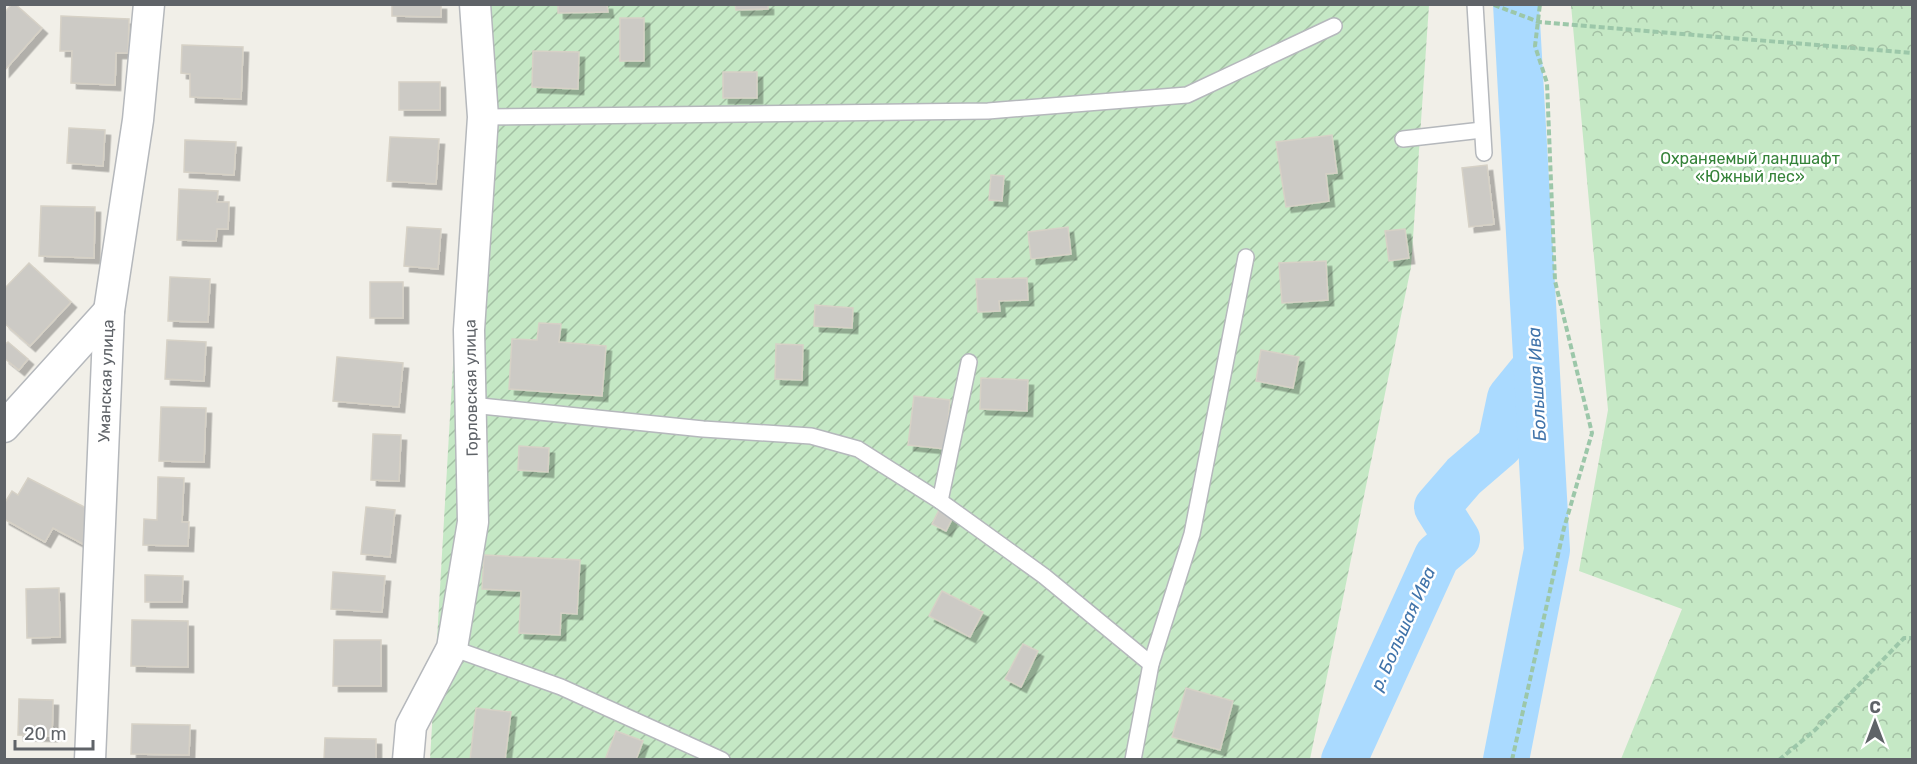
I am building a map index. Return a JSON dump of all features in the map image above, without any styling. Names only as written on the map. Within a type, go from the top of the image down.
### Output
[{"type":"street","name":"Уманская улица","points":[[90,759],[109,311],[138,120],[149,4]]},
{"type":"street","name":"Горловская улица","points":[[408,759],[411,726],[452,648],[473,522],[469,330],[483,117],[475,4]]},
{"type":"street","points":[[4,427],[109,311]]},
{"type":"lane","points":[[1475,4],[1484,153]]},
{"type":"lane","points":[[483,117],[988,111],[1187,95],[1334,26]]},
{"type":"lane","points":[[1403,139],[1482,130]]},
{"type":"lane","points":[[1132,759],[1151,664],[1192,534],[1246,257]]},
{"type":"lane","points":[[940,501],[969,362]]},
{"type":"lane","points":[[471,405],[703,429],[811,436],[858,449],[940,501],[1044,576],[1151,664]]},
{"type":"lane","points":[[452,648],[561,687],[722,759]]},
{"type":"path","points":[[1494,4],[1539,22],[1912,53]]},
{"type":"path","points":[[1512,759],[1564,528],[1592,433],[1555,281],[1547,83],[1535,46],[1540,4]]},
{"type":"path","points":[[1779,759],[1815,730],[1904,638],[1912,638]]},
{"type":"green space","points":[[474,5],[1429,5],[1411,267],[1310,759],[430,760]]},
{"type":"green space","name":"Охраняемый ландшафт «Южный лес»","points":[[1571,5],[1912,5],[1912,759],[1621,759],[1682,609],[1579,571],[1608,410]]},
{"type":"building","points":[[12,4],[15,4],[42,28],[4,71],[4,13]]},
{"type":"building","points":[[392,4],[441,4],[441,17],[392,16]]},
{"type":"building","points":[[558,4],[607,4],[608,12],[558,13]]},
{"type":"building","points":[[735,4],[768,4],[768,9],[736,10]]},
{"type":"building","points":[[61,16],[129,19],[128,53],[116,53],[115,85],[71,83],[72,51],[60,51]]},
{"type":"building","points":[[620,18],[644,18],[644,61],[620,61]]},
{"type":"building","points":[[182,45],[243,47],[241,99],[190,97],[190,74],[181,73]]},
{"type":"building","points":[[533,51],[579,52],[578,89],[532,87]]},
{"type":"building","points":[[723,72],[757,72],[757,98],[723,98]]},
{"type":"building","points":[[399,82],[440,82],[440,110],[399,110]]},
{"type":"building","points":[[69,128],[105,130],[103,166],[67,163]]},
{"type":"building","points":[[1332,135],[1337,173],[1326,174],[1329,201],[1286,207],[1276,142]]},
{"type":"building","points":[[390,137],[439,139],[436,184],[387,181]]},
{"type":"building","points":[[185,140],[236,142],[234,175],[184,172]]},
{"type":"building","points":[[1487,165],[1494,224],[1469,227],[1462,168]]},
{"type":"building","points":[[991,175],[1004,176],[1002,201],[989,200]]},
{"type":"building","points":[[179,189],[218,191],[217,202],[229,202],[228,229],[217,229],[216,241],[177,240]]},
{"type":"building","points":[[41,206],[95,207],[94,258],[39,256]]},
{"type":"building","points":[[407,227],[441,229],[438,269],[404,266]]},
{"type":"building","points":[[1068,227],[1071,254],[1031,259],[1028,232]]},
{"type":"building","points":[[1405,229],[1409,258],[1389,261],[1385,231]]},
{"type":"building","points":[[1326,261],[1328,300],[1282,303],[1279,263]]},
{"type":"building","points":[[29,263],[71,302],[30,346],[4,323],[4,289]]},
{"type":"building","points":[[170,277],[210,279],[208,322],[168,321]]},
{"type":"building","points":[[1027,278],[1028,300],[999,301],[1000,311],[978,312],[976,279]]},
{"type":"building","points":[[370,282],[403,282],[403,318],[370,318]]},
{"type":"building","points":[[815,305],[853,308],[852,328],[814,326]]},
{"type":"building","points":[[539,323],[561,324],[559,342],[606,346],[602,396],[509,389],[512,339],[537,340]]},
{"type":"building","points":[[167,340],[206,342],[204,381],[165,379]]},
{"type":"building","points":[[8,342],[28,359],[19,370],[4,358],[4,345]]},
{"type":"building","points":[[776,344],[803,345],[802,380],[775,379]]},
{"type":"building","points":[[1261,350],[1299,357],[1293,388],[1256,381]]},
{"type":"building","points":[[337,357],[403,363],[399,407],[333,401]]},
{"type":"building","points":[[981,378],[1028,380],[1027,411],[980,409]]},
{"type":"building","points":[[914,396],[950,400],[945,449],[908,445]]},
{"type":"building","points":[[161,407],[206,408],[204,462],[159,461]]},
{"type":"building","points":[[373,434],[401,435],[399,481],[371,480]]},
{"type":"building","points":[[519,446],[549,448],[548,472],[518,470]]},
{"type":"building","points":[[158,477],[184,478],[182,522],[189,522],[188,546],[143,545],[144,519],[157,520]]},
{"type":"building","points":[[28,478],[90,510],[85,545],[53,528],[45,542],[4,519],[4,504],[12,491],[18,495]]},
{"type":"building","points":[[941,506],[955,513],[946,531],[932,524]]},
{"type":"building","points":[[366,507],[395,510],[390,557],[361,554]]},
{"type":"building","points":[[484,555],[580,560],[577,614],[561,613],[560,635],[519,633],[521,591],[482,589]]},
{"type":"building","points":[[333,572],[385,576],[382,612],[331,609]]},
{"type":"building","points":[[145,575],[183,576],[182,602],[145,602]]},
{"type":"building","points":[[59,588],[60,637],[27,638],[26,589]]},
{"type":"building","points":[[942,591],[983,612],[970,637],[929,616]]},
{"type":"building","points":[[132,620],[188,621],[188,667],[131,666]]},
{"type":"building","points":[[334,640],[381,640],[381,686],[333,686]]},
{"type":"building","points":[[1023,644],[1038,651],[1021,687],[1005,679]]},
{"type":"building","points":[[1186,688],[1233,701],[1220,750],[1172,737]]},
{"type":"building","points":[[19,699],[53,700],[52,736],[18,735]]},
{"type":"building","points":[[476,708],[511,712],[505,760],[470,760]]},
{"type":"building","points":[[132,724],[190,725],[189,755],[131,754]]},
{"type":"building","points":[[616,731],[643,741],[636,760],[605,760]]},
{"type":"building","points":[[325,738],[376,739],[376,760],[324,760]]},
{"type":"waterway","name":"Большая Ива","points":[[1506,760],[1547,550],[1516,4]]},
{"type":"waterway","name":"р. Большая Ива","points":[[1344,760],[1437,556],[1457,539],[1437,507],[1464,476],[1500,445],[1510,398],[1536,366]]}]
